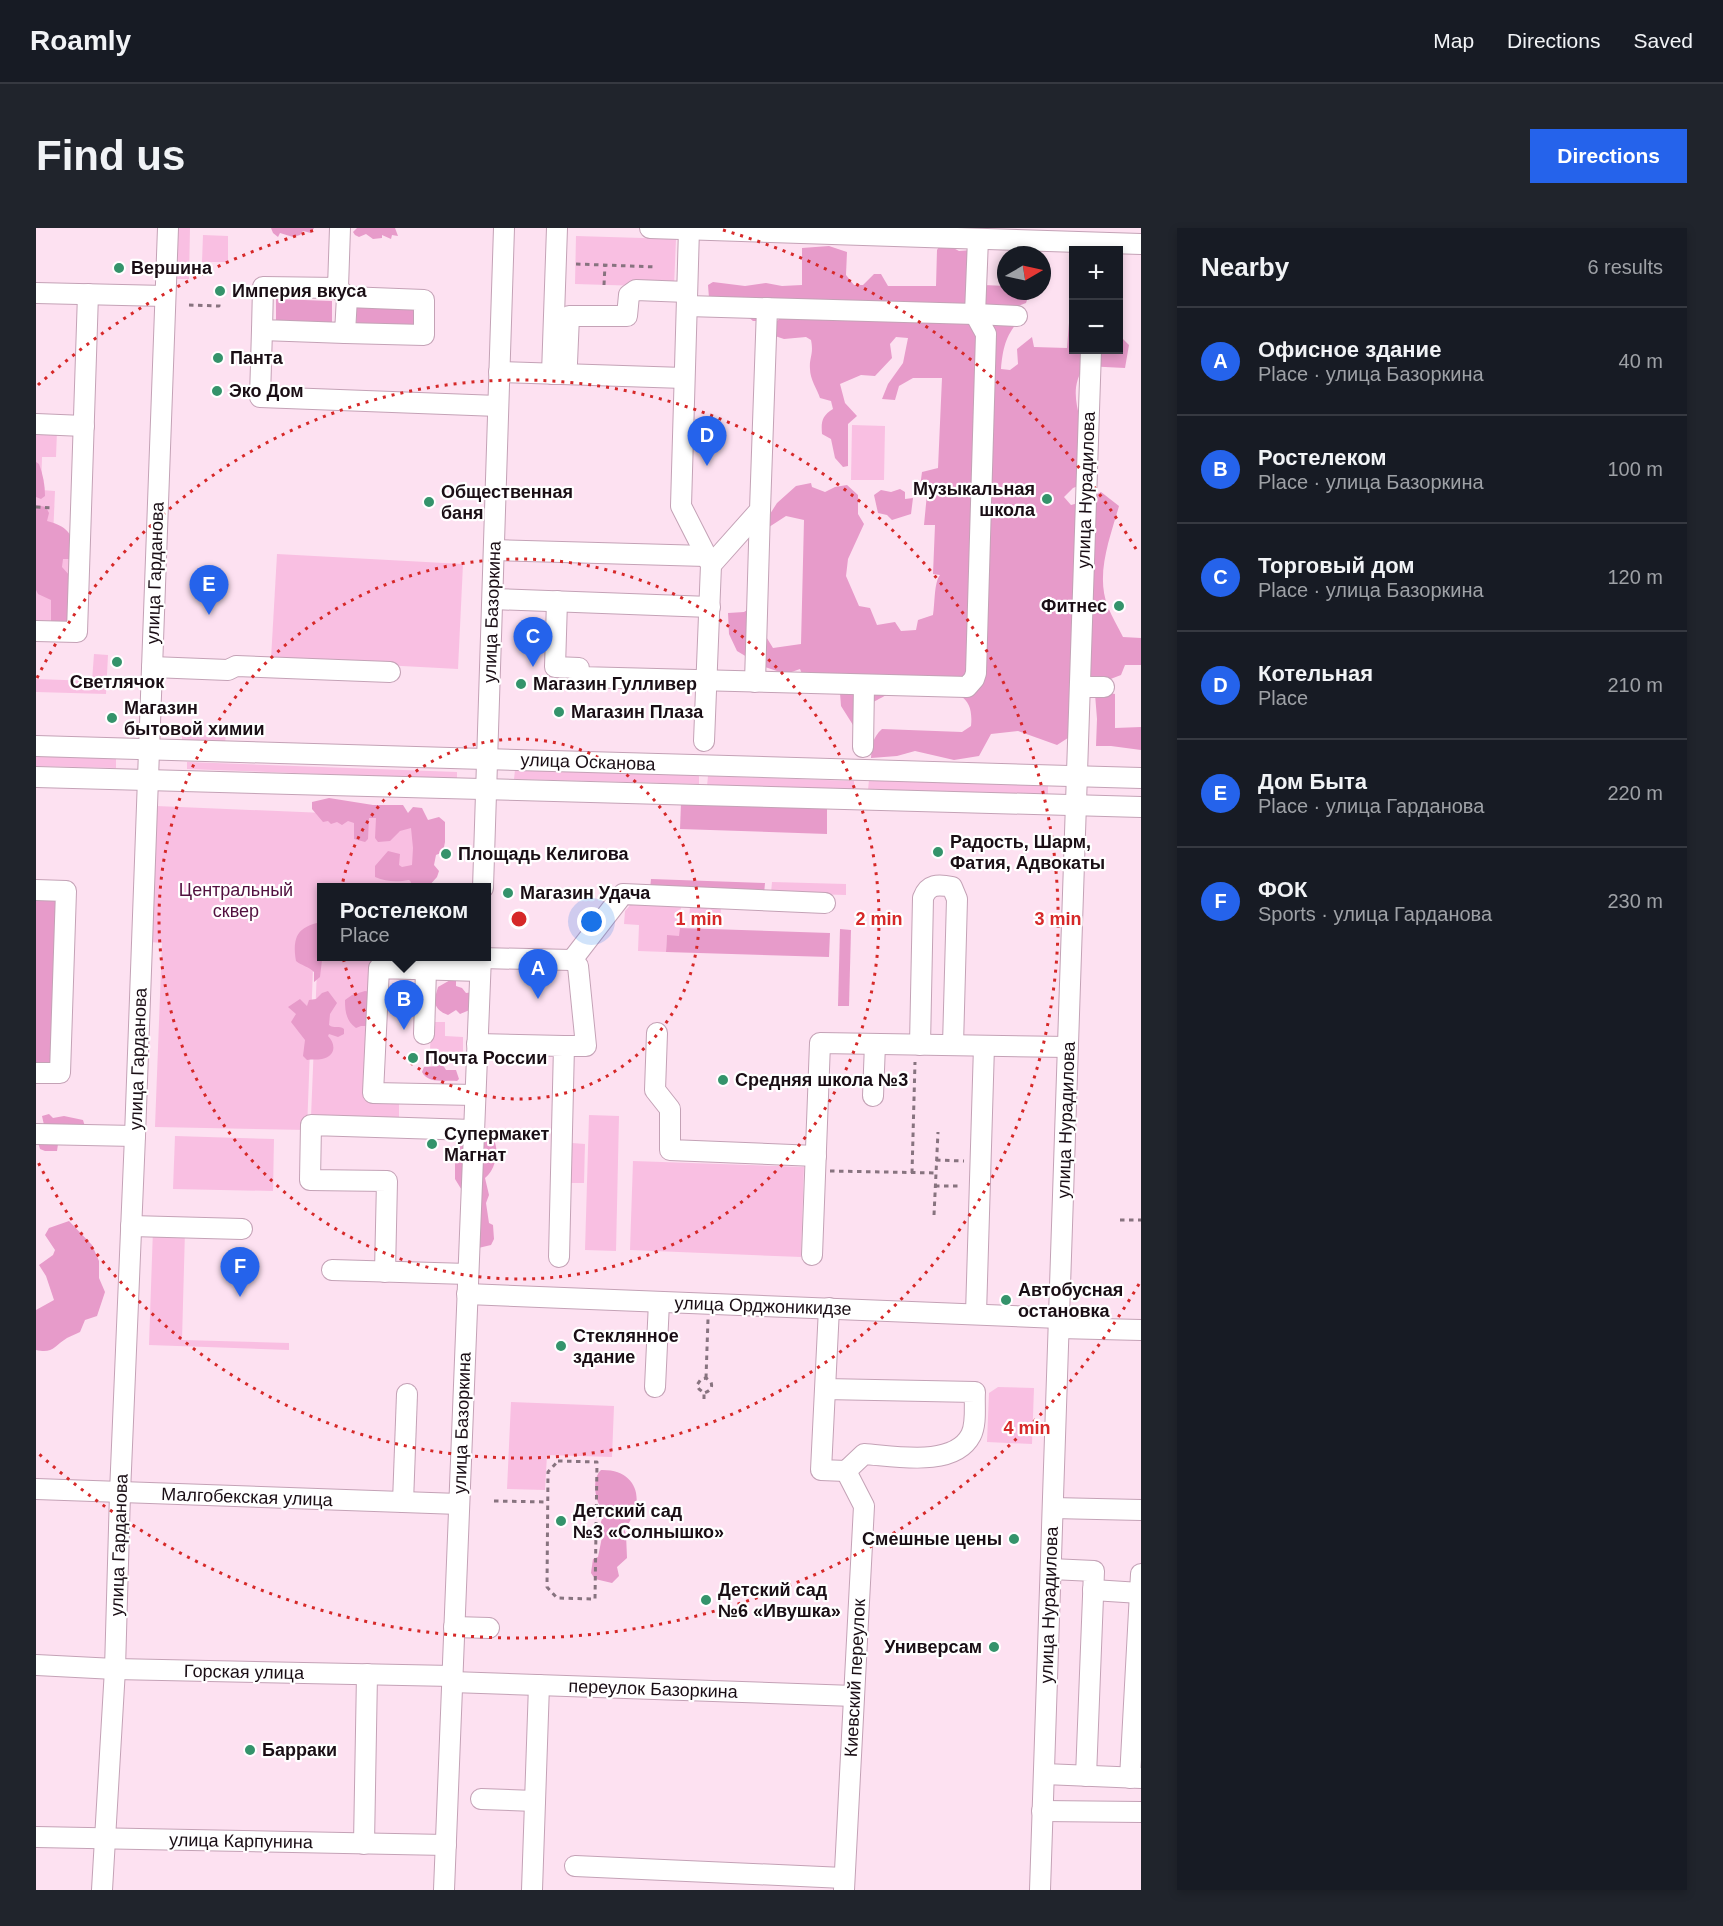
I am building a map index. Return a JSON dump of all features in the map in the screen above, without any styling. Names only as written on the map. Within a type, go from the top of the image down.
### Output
[{"type":"street","name":"улица Гарданова","points":[[102,1890],[115,1669],[168,228]]},
{"type":"street","points":[[340,228],[345,333]]},
{"type":"street","name":"улица Базоркина","points":[[483,883],[504,228]]},
{"type":"street","points":[[554,374],[557,228]]},
{"type":"street","points":[[650,228],[847,231],[978,239],[1025,234],[1141,244]]},
{"type":"street","points":[[689,229],[681,506],[709,561],[710,607],[704,741]]},
{"type":"street","points":[[557,601],[555,667],[579,668],[579,677],[967,687],[974,679],[986,334],[975,314],[978,239]]},
{"type":"street","points":[[262,330],[424,335],[424,300],[263,287],[260,397],[498,406]]},
{"type":"street","points":[[554,374],[565,368],[567,363],[569,316],[627,316],[629,296],[636,290],[687,299],[767,308],[1017,316]]},
{"type":"street","points":[[36,293],[165,296]]},
{"type":"street","points":[[36,631],[77,632],[88,294]]},
{"type":"street","points":[[755,682],[767,308]]},
{"type":"street","name":"улица Нурадилова","points":[[1040,1890],[1091,354]]},
{"type":"street","points":[[499,372],[684,378]]},
{"type":"street","points":[[36,424],[84,426]]},
{"type":"street","points":[[494,550],[709,561],[760,510]]},
{"type":"street","points":[[493,599],[710,607]]},
{"type":"street","points":[[152,667],[228,670],[236,666],[390,672]]},
{"type":"street","points":[[863,747],[864,685]]},
{"type":"street","points":[[1080,687],[1104,687]]},
{"type":"street","name":"улица Осканова","points":[[36,746],[1141,778]]},
{"type":"street","name":"улица Осканова","points":[[36,777],[1141,807]]},
{"type":"street","points":[[918,1045],[923,898],[926,890],[932,886],[942,885],[952,887],[957,899],[953,1045]]},
{"type":"street","points":[[36,890],[66,891],[60,1074],[36,1073]]},
{"type":"street","points":[[572,960],[623,894],[825,903]]},
{"type":"street","points":[[475,1095],[373,1093],[379,968],[426,970],[480,962],[572,960],[578,966],[586,1046],[477,1044]]},
{"type":"street","name":"улица Базоркина","points":[[444,1890],[480,962]]},
{"type":"street","points":[[424,1034],[426,970]]},
{"type":"street","points":[[657,1033],[656,1090],[670,1109],[669,1150],[822,1163]]},
{"type":"street","points":[[812,1255],[822,1163],[820,1043],[1068,1047]]},
{"type":"street","points":[[873,1096],[874,1044]]},
{"type":"street","points":[[559,1257],[564,1046]]},
{"type":"street","points":[[976,1314],[984,1046]]},
{"type":"street","points":[[385,1272],[387,1181],[310,1180],[311,1125],[473,1130]]},
{"type":"street","points":[[36,1134],[135,1136]]},
{"type":"street","points":[[131,1226],[242,1229]]},
{"type":"street","name":"улица Орджоникидзе","points":[[332,1270],[385,1272],[467,1284],[659,1302],[976,1314],[1141,1330]]},
{"type":"street","points":[[655,1387],[659,1302]]},
{"type":"street","points":[[825,1389],[975,1392],[972,1433],[959,1448],[939,1456],[864,1454],[846,1471],[821,1470],[825,1389],[829,1308]]},
{"type":"street","points":[[403,1502],[407,1394]]},
{"type":"street","name":"Киевский переулок","points":[[844,1884],[864,1506],[846,1471]]},
{"type":"street","name":"Малгобекская улица","points":[[36,1489],[459,1504]]},
{"type":"street","points":[[1053,1509],[1141,1510]]},
{"type":"street","points":[[1050,1569],[1094,1571],[1086,1776]]},
{"type":"street","points":[[1044,1774],[1136,1778],[1141,1582],[1093,1590]]},
{"type":"street","points":[[454,1627],[489,1628]]},
{"type":"street","name":"Горская улица","points":[[36,1665],[115,1669],[366,1674],[452,1679]]},
{"type":"street","points":[[364,1844],[366,1674]]},
{"type":"street","name":"переулок Базоркина","points":[[452,1679],[540,1685],[854,1696]]},
{"type":"street","points":[[532,1890],[540,1685]]},
{"type":"street","points":[[481,1799],[536,1801]]},
{"type":"street","points":[[1042,1811],[1141,1812]]},
{"type":"street","name":"улица Карпунина","points":[[36,1837],[446,1845]]},
{"type":"street","points":[[575,1866],[844,1884]]},
{"type":"path","points":[[576,264],[656,267]]},
{"type":"path","points":[[604,285],[605,265]]},
{"type":"path","points":[[189,305],[219,306],[219,303]]},
{"type":"path","points":[[36,507],[54,508]]},
{"type":"path","points":[[912,1173],[918,1045]]},
{"type":"path","points":[[934,1215],[938,1132]]},
{"type":"path","points":[[936,1160],[966,1161]]},
{"type":"path","points":[[822,1163],[912,1173],[936,1173]]},
{"type":"path","points":[[935,1186],[964,1186]]},
{"type":"path","points":[[1120,1220],[1141,1220]]},
{"type":"path","points":[[706,1378],[708,1317]]},
{"type":"path","points":[[704,1393],[697,1385],[701,1379],[706,1378]]},
{"type":"path","points":[[704,1393],[712,1387],[711,1382],[706,1378]]},
{"type":"path","points":[[704,1393],[704,1399]]},
{"type":"path","points":[[558,1461],[597,1462],[595,1599],[557,1598],[547,1587],[548,1502],[548,1472],[558,1461]]},
{"type":"path","points":[[494,1501],[548,1502]]},
{"type":"green space","points":[[178,228],[190,228],[189,279],[177,279]]},
{"type":"green space","points":[[203,235],[228,236],[228,262],[202,262]]},
{"type":"green space","points":[[576,236],[676,239],[674,287],[575,284]]},
{"type":"green space","points":[[852,425],[885,426],[884,480],[851,480]]},
{"type":"green space","points":[[36,430],[57,431],[56,457],[42,457],[41,490],[55,491],[53,537],[73,538],[70,625],[36,624]]},
{"type":"green space","points":[[277,554],[463,564],[458,669],[271,659]]},
{"type":"green space","points":[[94,654],[108,655],[106,694],[36,692],[36,679],[92,681]]},
{"type":"green space","points":[[182,726],[193,726],[193,735],[226,736],[225,742],[182,741]]},
{"type":"green space","points":[[36,756],[116,758],[116,768],[36,766]]},
{"type":"green space","points":[[187,762],[457,772],[457,779],[187,769]]},
{"type":"green space","points":[[515,770],[699,775],[699,784],[514,779]]},
{"type":"green space","points":[[708,776],[854,781],[854,790],[707,786]]},
{"type":"green space","points":[[869,780],[1048,785],[1048,795],[868,790]]},
{"type":"green space","name":"Центральный сквер","points":[[156,806],[419,817],[417,883],[317,883],[317,941],[314,941],[307,1130],[155,1127],[162,943],[150,942]]},
{"type":"green space","points":[[772,882],[846,884],[846,895],[771,893]]},
{"type":"green space","points":[[633,902],[681,904],[680,936],[667,936],[666,952],[638,951],[639,925],[624,924],[625,911]]},
{"type":"green space","points":[[690,905],[721,907],[720,926],[689,925]]},
{"type":"green space","points":[[317,961],[409,961],[409,965],[369,964],[364,1099],[399,1101],[399,1120],[311,1117]]},
{"type":"green space","points":[[431,1022],[445,1022],[445,1036],[463,1037],[463,1052],[430,1051]]},
{"type":"green space","points":[[589,1115],[619,1116],[616,1251],[585,1250]]},
{"type":"green space","points":[[175,1136],[274,1139],[273,1191],[173,1189]]},
{"type":"green space","points":[[572,1143],[585,1144],[584,1183],[571,1183]]},
{"type":"green space","points":[[633,1161],[804,1167],[801,1257],[630,1250]]},
{"type":"green space","points":[[153,1229],[185,1231],[182,1340],[289,1343],[289,1350],[149,1345]]},
{"type":"green space","points":[[998,1387],[1034,1388],[1032,1444],[987,1442],[989,1393]]},
{"type":"green space","points":[[511,1402],[614,1406],[612,1457],[547,1455],[545,1490],[507,1489]]},
{"type":"shaded area","points":[[271,228],[314,228],[311,233],[303,231],[300,235],[293,237],[280,233],[278,237]]},
{"type":"shaded area","points":[[357,228],[395,228],[398,236],[392,235],[391,239],[382,235],[382,238],[373,239],[366,234],[359,237],[353,232]]},
{"type":"shaded area","points":[[942,242],[959,251],[972,250],[984,285],[997,286],[997,300],[1027,300],[1026,303],[1018,306],[1022,317],[1006,341],[1001,369],[1010,370],[1018,364],[1017,349],[1032,337],[1034,347],[1067,348],[1069,323],[1069,354],[1123,354],[1123,339],[1129,345],[1125,368],[1085,366],[1078,379],[1076,398],[1080,419],[1093,421],[1098,457],[1093,480],[1073,488],[1064,497],[1071,505],[1101,492],[1119,506],[1105,557],[1104,595],[1123,637],[1141,638],[1141,665],[1125,665],[1121,675],[1108,680],[1095,680],[1071,736],[1057,745],[1018,731],[991,734],[979,756],[954,760],[915,751],[897,756],[871,758],[874,739],[882,729],[962,732],[971,726],[968,704],[957,694],[892,693],[872,702],[861,727],[853,725],[841,706],[840,693],[802,674],[800,669],[786,674],[762,666],[737,651],[729,634],[728,613],[744,612],[762,601],[768,610],[765,635],[773,648],[801,644],[804,520],[786,516],[766,529],[770,514],[777,503],[796,486],[811,483],[812,487],[825,492],[847,485],[858,495],[858,514],[864,524],[848,559],[846,576],[859,606],[870,608],[877,625],[895,622],[901,631],[916,630],[918,620],[933,615],[940,575],[933,574],[935,525],[924,525],[927,494],[920,487],[922,472],[938,468],[942,378],[913,378],[899,386],[895,400],[882,399],[888,384],[903,363],[908,338],[896,337],[890,344],[892,358],[875,376],[861,375],[840,384],[845,403],[857,416],[848,424],[848,466],[843,467],[835,458],[831,439],[822,434],[823,419],[833,409],[831,401],[820,398],[811,376],[811,340],[806,337],[784,339],[772,335],[776,322],[792,306],[770,321],[753,321],[741,311],[709,298],[708,285],[713,282],[745,286],[766,283],[782,286],[802,285],[802,248],[829,246],[847,252],[846,275],[854,285],[863,285],[874,274],[881,274],[888,286],[936,286],[937,250]]},
{"type":"shaded area","points":[[276,299],[332,301],[332,323],[276,321]]},
{"type":"shaded area","points":[[357,304],[418,306],[418,328],[356,326]]},
{"type":"shaded area","points":[[36,462],[42,472],[44,484],[45,496],[41,499],[36,497]]},
{"type":"shaded area","points":[[900,489],[905,492],[905,499],[913,498],[911,514],[892,520],[887,515],[878,513],[874,495],[881,490],[891,492]]},
{"type":"shaded area","points":[[36,505],[46,507],[49,513],[47,521],[64,528],[71,536],[75,546],[76,553],[69,559],[63,559],[62,567],[70,576],[72,620],[66,624],[51,623],[51,600],[38,594],[36,590]]},
{"type":"shaded area","points":[[1105,692],[1115,694],[1115,728],[1141,727],[1141,750],[1096,746],[1095,694]]},
{"type":"shaded area","points":[[329,798],[373,805],[403,805],[408,813],[413,807],[422,808],[428,820],[439,817],[445,822],[445,842],[443,852],[436,855],[434,865],[439,871],[437,877],[432,883],[411,883],[409,880],[388,881],[375,877],[375,866],[388,851],[400,854],[399,865],[402,867],[412,865],[411,828],[400,831],[390,841],[378,842],[375,838],[376,818],[369,818],[368,839],[365,842],[354,839],[354,823],[348,821],[342,825],[337,822],[331,824],[328,821],[323,822],[312,809],[312,802]]},
{"type":"shaded area","points":[[681,803],[827,808],[827,834],[680,829]]},
{"type":"shaded area","points":[[651,879],[765,883],[764,894],[650,889]]},
{"type":"shaded area","points":[[36,893],[63,894],[57,1070],[36,1069]]},
{"type":"shaded area","points":[[317,923],[317,961],[322,961],[320,977],[314,982],[314,972],[296,961],[295,952],[298,934]]},
{"type":"shaded area","points":[[680,928],[830,933],[829,957],[666,952],[667,935],[679,936]]},
{"type":"shaded area","points":[[840,929],[851,930],[849,1006],[838,1006]]},
{"type":"shaded area","points":[[452,979],[456,981],[456,986],[462,988],[466,993],[474,992],[472,1009],[460,1014],[456,1010],[448,1015],[439,1010],[434,1001],[438,987]]},
{"type":"shaded area","points":[[328,991],[337,1003],[330,1014],[329,1025],[344,1029],[344,1034],[338,1037],[329,1034],[333,1046],[330,1055],[322,1059],[307,1060],[303,1056],[305,1040],[291,1022],[296,1014],[288,1007],[300,999],[307,1006],[309,1000],[316,999]]},
{"type":"shaded area","points":[[365,991],[371,992],[369,1026],[356,1028],[347,1016],[345,1000]]},
{"type":"shaded area","points":[[439,1063],[446,1070],[456,1070],[459,1079],[457,1081],[433,1080],[422,1072],[424,1067],[438,1066]]},
{"type":"shaded area","points":[[49,1114],[53,1118],[64,1116],[83,1120],[86,1130],[82,1142],[77,1145],[58,1144],[57,1151],[40,1149],[37,1139],[44,1125],[42,1116]]},
{"type":"shaded area","points":[[475,1136],[491,1136],[496,1146],[494,1164],[485,1178],[489,1195],[486,1203],[489,1223],[493,1225],[494,1239],[491,1245],[474,1249],[469,1232],[460,1222],[463,1192],[455,1179],[455,1163],[459,1145]]},
{"type":"shaded area","points":[[69,1221],[92,1245],[99,1261],[99,1278],[105,1292],[97,1316],[85,1320],[80,1332],[50,1350],[36,1350],[36,1310],[54,1300],[46,1276],[39,1265],[53,1255],[55,1250],[45,1235],[49,1228]]},
{"type":"shaded area","points":[[601,1470],[624,1475],[631,1482],[637,1500],[631,1520],[624,1529],[627,1558],[617,1567],[619,1576],[612,1583],[595,1579],[591,1573],[593,1559],[598,1557],[602,1537],[601,1522],[604,1512],[598,1503],[595,1491],[596,1479]]},
{"type":"place","name":"Вершина","points":[[119,268]]},
{"type":"place","name":"Империя вкуса","points":[[220,291]]},
{"type":"place","name":"Панта","points":[[218,358]]},
{"type":"place","name":"Эко Дом","points":[[217,391]]},
{"type":"place","name":"Котельная","points":[[707,466]]},
{"type":"place","name":"Музыкальная школа","points":[[1047,499]]},
{"type":"place","name":"Общественная баня","points":[[429,502]]},
{"type":"place","name":"Фитнес","points":[[1119,606]]},
{"type":"place","name":"Дом Быта","points":[[209,615]]},
{"type":"place","name":"Светлячок","points":[[117,662]]},
{"type":"place","name":"Торговый дом","points":[[533,667]]},
{"type":"place","name":"Магазин Гулливер","points":[[521,684]]},
{"type":"place","name":"Магазин Плаза","points":[[559,712]]},
{"type":"place","name":"Магазин бытовой химии","points":[[112,718]]},
{"type":"place","name":"Радость, Шарм, Фатия, Адвокаты","points":[[938,852]]},
{"type":"place","name":"Площадь Келигова","points":[[446,854]]},
{"type":"place","name":"Магазин Удача","points":[[508,893]]},
{"type":"place","name":"Офисное здание","points":[[538,999]]},
{"type":"place","name":"Ростелеком","points":[[404,1030]]},
{"type":"place","name":"Почта России","points":[[413,1058]]},
{"type":"place","name":"Средняя школа №3","points":[[723,1080]]},
{"type":"place","name":"Супермакет Магнат","points":[[432,1144]]},
{"type":"place","name":"ФОК","points":[[240,1297]]},
{"type":"place","name":"Автобусная остановка","points":[[1006,1300]]},
{"type":"place","name":"Стеклянное здание","points":[[561,1346]]},
{"type":"place","name":"Детский сад №3 «Солнышко»","points":[[561,1521]]},
{"type":"place","name":"Смешные цены","points":[[1014,1539]]},
{"type":"place","name":"Детский сад №6 «Ивушка»","points":[[706,1600]]},
{"type":"place","name":"Универсам","points":[[994,1647]]},
{"type":"place","name":"Барраки","points":[[250,1750]]}]
